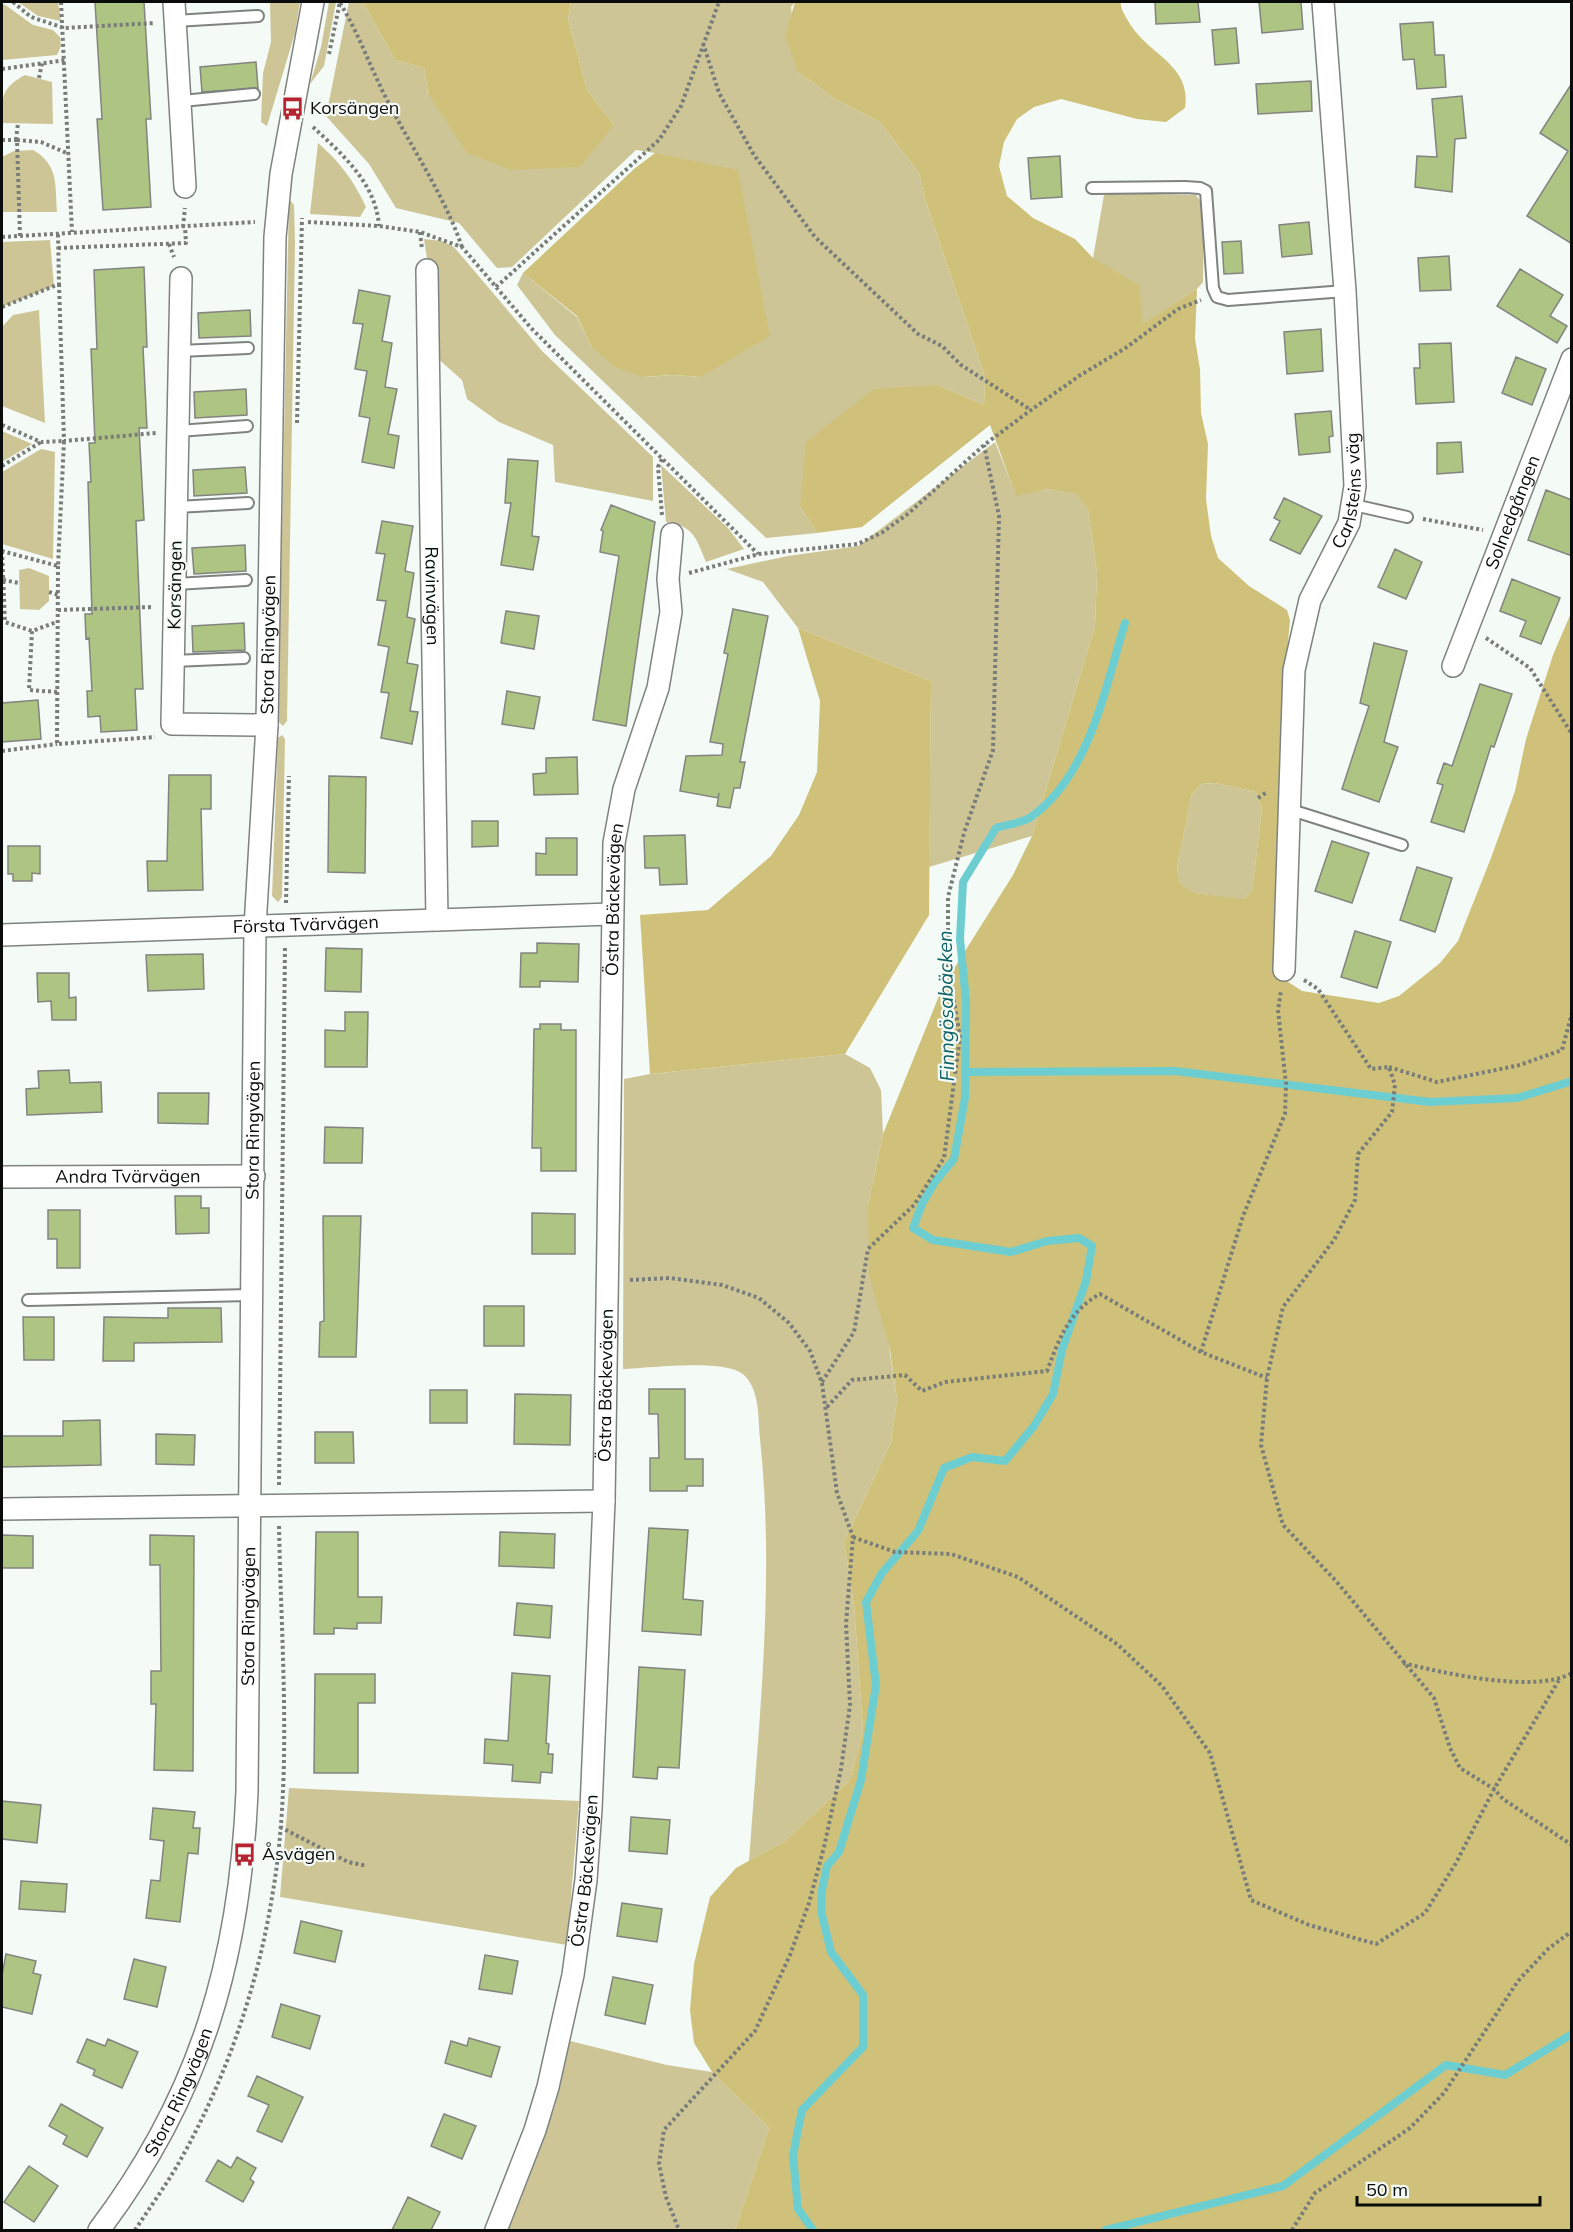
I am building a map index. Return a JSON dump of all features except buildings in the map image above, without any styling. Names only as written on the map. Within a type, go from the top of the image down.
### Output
[{"type":"street","name":"Stora Ringvägen","points":[[99,2230],[145,2163],[194,2066],[225,1974],[238,1904],[246,1824],[255,927],[267,725],[275,237],[281,174],[313,2]]},
{"type":"street","name":"Carlsteins väg","points":[[1284,970],[1294,670],[1310,600],[1349,523],[1354,506],[1355,461],[1345,291],[1323,2]]},
{"type":"street","points":[[174,11],[182,101],[185,187]]},
{"type":"street","name":"Ravinvägen","points":[[427,270],[437,920]]},
{"type":"street","name":"Korsängen","points":[[172,724],[181,278]]},
{"type":"street","name":"Solnedgången","points":[[1453,666],[1467,624],[1572,359]]},
{"type":"street","name":"Östra Bäckevägen","points":[[496,2230],[516,2183],[548,2086],[571,1986],[582,1922],[591,1809],[604,1501],[611,914],[618,815],[632,761],[658,688],[671,612],[668,579],[672,534]]},
{"type":"street","points":[[172,724],[267,725]]},
{"type":"street","name":"Första Tvärvägen","points":[[2,935],[611,914]]},
{"type":"street","name":"Andra Tvärvägen","points":[[2,1177],[254,1176]]},
{"type":"street","points":[[2,1509],[604,1501]]},
{"type":"lane","points":[[174,11],[258,16]]},
{"type":"lane","points":[[182,101],[254,94]]},
{"type":"lane","points":[[1092,188],[1185,187],[1200,188],[1206,191],[1213,288],[1217,297],[1228,300],[1345,291]]},
{"type":"lane","points":[[180,351],[248,348]]},
{"type":"lane","points":[[178,431],[247,426]]},
{"type":"lane","points":[[177,507],[248,503]]},
{"type":"lane","points":[[1354,506],[1407,517]]},
{"type":"lane","points":[[175,584],[246,580]]},
{"type":"lane","points":[[173,661],[244,658]]},
{"type":"lane","points":[[1288,809],[1402,844]]},
{"type":"lane","points":[[28,1300],[251,1295]]},
{"type":"path","points":[[13,2],[31,16],[64,28],[174,11]]},
{"type":"path","points":[[61,2],[66,60],[72,232]]},
{"type":"path","points":[[328,59],[340,2]]},
{"type":"path","points":[[340,2],[356,29],[384,94],[433,181],[462,247],[531,328],[759,554]]},
{"type":"path","points":[[496,287],[659,140],[681,106],[719,2]]},
{"type":"path","points":[[703,43],[719,93],[754,155],[815,237],[918,333],[942,346],[961,365],[1031,410]]},
{"type":"path","points":[[2,69],[66,60]]},
{"type":"path","points":[[39,78],[42,63]]},
{"type":"path","points":[[311,138],[315,115]]},
{"type":"path","points":[[18,123],[20,236]]},
{"type":"path","points":[[313,126],[370,188],[378,213],[379,226]]},
{"type":"path","points":[[2,140],[41,142],[69,154]]},
{"type":"path","points":[[297,434],[302,207]]},
{"type":"path","points":[[2,237],[262,222]]},
{"type":"path","points":[[308,222],[379,226],[420,232],[462,247]]},
{"type":"path","points":[[58,248],[186,243],[185,226]]},
{"type":"path","points":[[57,744],[58,566],[64,441],[58,233]]},
{"type":"path","points":[[2,307],[59,284]]},
{"type":"path","points":[[668,579],[759,554],[858,544],[883,532],[909,513],[984,445],[1079,376],[1127,347],[1184,306]]},
{"type":"path","points":[[2,425],[40,442],[178,431]]},
{"type":"path","points":[[2,466],[40,442]]},
{"type":"path","points":[[822,1383],[854,1332],[868,1249],[914,1205],[944,1158],[960,1037],[948,967],[948,897],[963,833],[993,750],[999,516],[984,445]]},
{"type":"path","points":[[663,457],[658,467],[662,521],[672,534]]},
{"type":"path","points":[[1440,521],[1468,525]]},
{"type":"path","points":[[57,622],[32,630],[5,622],[2,551],[58,566]]},
{"type":"path","points":[[3,580],[19,583]]},
{"type":"path","points":[[49,592],[58,595]]},
{"type":"path","points":[[58,610],[174,606]]},
{"type":"path","points":[[1467,624],[1530,668],[1572,734]]},
{"type":"path","points":[[32,630],[29,690],[57,692]]},
{"type":"path","points":[[2,751],[57,744],[171,736],[172,724]]},
{"type":"path","points":[[286,926],[289,770]]},
{"type":"path","points":[[1201,1352],[1243,1215],[1285,1114],[1286,1084],[1278,1010],[1284,970],[1318,989],[1371,1069],[1389,1067],[1437,1082],[1520,1065],[1562,1050],[1572,1013]]},
{"type":"path","points":[[1389,1067],[1395,1085],[1392,1112],[1358,1154],[1355,1200],[1334,1240],[1283,1308],[1267,1378],[1261,1445],[1283,1525],[1336,1581],[1434,1698],[1450,1748],[1460,1768],[1494,1789],[1503,1798],[1572,1845]]},
{"type":"path","points":[[608,1281],[670,1278],[722,1285],[759,1298],[789,1323],[810,1351],[822,1383],[837,1494],[853,1537],[846,1624],[850,1706],[841,1769],[824,1847],[809,1903],[790,1955],[755,2031],[664,2130],[659,2164],[666,2197],[679,2230]]},
{"type":"path","points":[[826,1407],[852,1380],[905,1375],[922,1391],[945,1382],[1047,1371],[1061,1334],[1083,1303],[1100,1294],[1201,1352],[1267,1378]]},
{"type":"path","points":[[853,1537],[895,1552],[951,1554],[1018,1577],[1117,1644],[1162,1686],[1210,1753],[1251,1900],[1309,1924],[1376,1944],[1425,1913],[1456,1863],[1494,1789],[1559,1680]]},
{"type":"path","points":[[1402,1662],[1454,1676],[1559,1680],[1572,1673]]},
{"type":"path","points":[[280,1827],[348,1862],[367,1866]]},
{"type":"path","points":[[1292,2230],[1315,2193],[1410,2128],[1444,2093],[1518,1981],[1548,1949],[1572,1930]]},
{"type":"shaded area","points":[[18,2],[58,2],[61,21],[38,16]]},
{"type":"shaded area","points":[[270,2],[300,2],[295,33],[267,126],[261,122],[263,73],[271,42]]},
{"type":"shaded area","points":[[329,2],[336,2],[324,66],[310,84],[321,47]]},
{"type":"shaded area","points":[[349,2],[363,2],[395,60],[424,68],[428,94],[614,125],[587,90],[568,19],[571,2],[795,2],[791,7],[798,72],[835,99],[880,122],[919,173],[925,199],[985,377],[984,405],[938,385],[800,506],[817,533],[766,538],[555,335],[517,285],[523,273],[577,317],[591,346],[646,377],[673,375],[701,377],[655,153],[636,150],[512,267],[497,268],[459,223],[396,208],[369,164],[326,116]]},
{"type":"shaded area","points":[[363,2],[571,2],[568,19],[587,90],[614,125],[580,167],[511,170],[467,153],[428,93],[424,68],[395,60]]},
{"type":"shaded area","points":[[795,2],[1121,2],[1122,10],[1135,31],[1166,60],[1182,80],[1185,108],[1166,122],[1137,119],[1061,99],[1034,107],[1017,119],[1004,142],[999,166],[1007,196],[1033,218],[1075,239],[1093,258],[1139,285],[1143,323],[1197,289],[1195,339],[1200,369],[1201,413],[1208,444],[1206,499],[1211,536],[1218,558],[1249,586],[1287,610],[1290,620],[1286,665],[1281,839],[1273,972],[1302,991],[1379,1003],[1399,996],[1440,963],[1458,941],[1491,858],[1515,791],[1526,739],[1553,655],[1571,613],[1571,2230],[735,2230],[769,2128],[712,2072],[694,2043],[690,2010],[694,1964],[710,1897],[736,1868],[785,1841],[850,1780],[863,1731],[854,1605],[844,1542],[891,1442],[897,1400],[890,1350],[869,1274],[868,1205],[883,1134],[943,986],[1013,875],[1032,836],[1095,626],[1097,572],[1088,510],[1077,494],[1047,489],[1016,496],[990,425],[862,527],[817,533],[800,506],[806,442],[874,389],[938,385],[984,405],[985,377],[925,199],[919,173],[880,122],[835,99],[798,72],[785,36]],"holes":[[[1215,783],[1256,792],[1262,809],[1252,891],[1244,899],[1195,893],[1180,884],[1177,868],[1192,794],[1202,784]]]},
{"type":"shaded area","points":[[4,4],[33,25],[53,30],[60,37],[61,46],[57,55],[2,60],[2,9]]},
{"type":"shaded area","points":[[25,75],[52,82],[53,124],[3,123],[4,94],[11,84]]},
{"type":"shaded area","points":[[318,143],[346,172],[357,189],[366,207],[360,217],[310,214]]},
{"type":"shaded area","points":[[33,150],[47,162],[54,176],[57,212],[2,212],[2,157],[14,151]]},
{"type":"shaded area","points":[[655,153],[738,170],[770,336],[701,377],[673,375],[644,377],[615,367],[591,346],[577,316],[523,273],[634,169]]},
{"type":"shaded area","points":[[1110,193],[1196,195],[1203,205],[1203,282],[1197,289],[1142,324],[1093,258],[1104,195]]},
{"type":"shaded area","points":[[289,199],[294,205],[295,243],[287,721],[283,726],[278,721]]},
{"type":"shaded area","points":[[424,239],[442,241],[454,247],[543,352],[653,457],[653,501],[555,482],[553,445],[499,422],[467,399],[462,380],[436,357],[433,260],[427,259]]},
{"type":"shaded area","points":[[50,240],[54,286],[2,307],[2,242]]},
{"type":"shaded area","points":[[39,310],[45,423],[2,406],[2,327],[13,315]]},
{"type":"shaded area","points":[[2,431],[32,444],[2,462]]},
{"type":"shaded area","points":[[995,442],[1016,495],[1047,489],[1078,494],[1088,510],[1097,572],[1095,626],[1032,836],[929,867],[931,681],[798,628],[763,582],[727,569],[788,556],[858,546]]},
{"type":"shaded area","points":[[41,449],[55,452],[53,559],[2,544],[2,472]]},
{"type":"shaded area","points":[[661,465],[728,528],[744,549],[706,562],[693,534],[683,527],[666,522]]},
{"type":"shaded area","points":[[29,568],[49,576],[49,601],[39,610],[20,609],[19,570]]},
{"type":"shaded area","points":[[798,628],[931,681],[929,915],[845,1054],[650,1074],[640,915],[708,910],[771,856],[799,815],[817,772],[820,701]]},
{"type":"shaded area","points":[[282,735],[285,739],[282,897],[278,902],[272,896],[278,738]]},
{"type":"shaded area","points":[[1215,783],[1256,792],[1262,809],[1252,891],[1243,900],[1195,893],[1180,885],[1177,868],[1192,794],[1202,784]]},
{"type":"shaded area","points":[[845,1054],[870,1068],[881,1090],[883,1134],[868,1205],[897,1400],[891,1442],[844,1542],[854,1605],[863,1731],[850,1780],[785,1841],[749,1861],[766,1597],[764,1492],[756,1396],[744,1375],[721,1367],[705,1365],[623,1369],[624,1079],[650,1074]]},
{"type":"shaded area","points":[[289,1788],[579,1801],[567,1945],[280,1897]]},
{"type":"shaded area","points":[[570,2041],[667,2065],[712,2072],[769,2128],[735,2230],[507,2230],[555,2106]]},
{"type":"waterway","name":"Finngösabäcken","points":[[813,2230],[798,2209],[793,2155],[802,2110],[863,2047],[863,1995],[831,1952],[821,1911],[827,1866],[839,1852],[861,1780],[876,1685],[866,1602],[882,1573],[918,1531],[944,1468],[972,1457],[1005,1461],[1034,1426],[1053,1394],[1062,1350],[1086,1281],[1092,1246],[1079,1238],[1047,1241],[1011,1252],[933,1240],[913,1228],[922,1204],[935,1182],[954,1159],[965,1098],[966,1001],[960,939],[963,882],[996,828],[1031,817],[1051,799],[1068,778],[1093,729],[1125,623]]},
{"type":"waterway","points":[[965,1072],[1175,1071],[1430,1102],[1517,1098],[1572,1081]]},
{"type":"waterway","points":[[1106,2230],[1283,2186],[1446,2065],[1505,2075],[1572,2034]]},
{"type":"place","name":"Korsängen","points":[[292,108]]},
{"type":"place","name":"Åsvägen","points":[[244,1854]]}]
